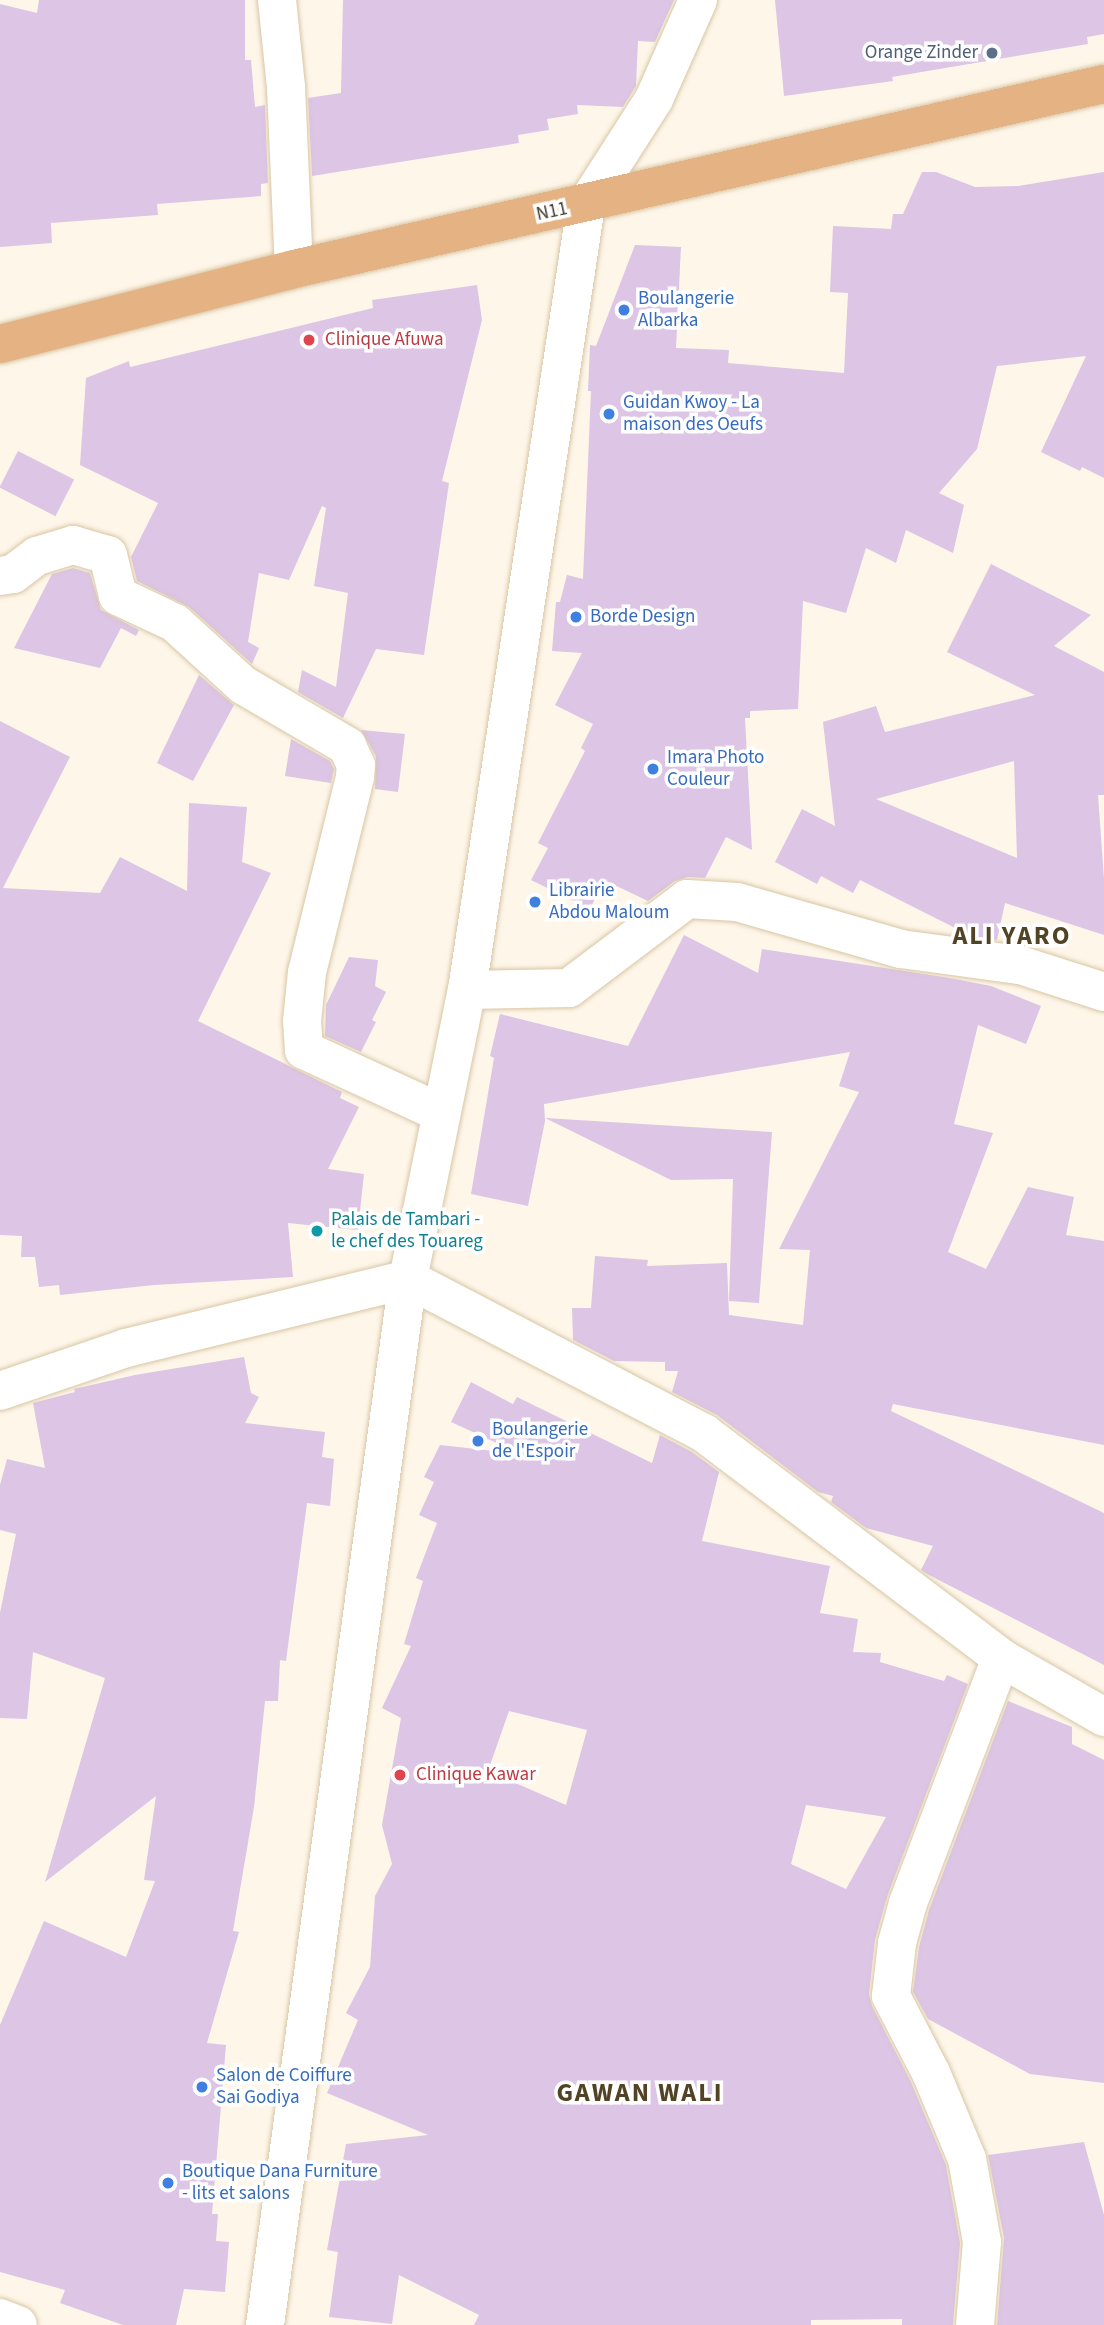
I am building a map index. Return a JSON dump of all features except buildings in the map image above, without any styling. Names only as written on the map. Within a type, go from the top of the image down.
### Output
[{"type":"main road","name":"N11","points":[[0,344],[294,269],[586,205],[1104,84]]},
{"type":"street","points":[[277,0],[286,87],[294,269]]},
{"type":"street","points":[[265,2325],[408,1279],[467,990],[586,205],[654,99],[698,0]]},
{"type":"street","points":[[0,576],[13,574],[37,556],[73,545],[108,555],[118,596],[175,623],[243,685],[347,746],[356,765],[355,777],[307,972],[302,1021],[304,1050],[441,1113]]},
{"type":"street","points":[[467,990],[569,988],[687,899],[737,902],[901,950],[1020,965],[1104,992]]},
{"type":"street","points":[[0,1391],[127,1348],[408,1279],[704,1433],[1001,1658],[1104,1717]]},
{"type":"street","points":[[975,2325],[982,2242],[967,2159],[931,2073],[891,1996],[897,1943],[908,1903],[1001,1658]]},
{"type":"street","points":[[0,2318],[18,2325]]},
{"type":"place","name":"Orange Zinder","points":[[992,53]]},
{"type":"place","name":"Boulangerie Albarka","points":[[624,310]]},
{"type":"place","name":"Clinique Afuwa","points":[[309,340]]},
{"type":"place","name":"Guidan Kwoy - La maison des Oeufs","points":[[609,414]]},
{"type":"place","name":"Borde Design","points":[[576,617]]},
{"type":"place","name":"Imara Photo Couleur","points":[[653,769]]},
{"type":"place","name":"Librairie Abdou Maloum","points":[[535,902]]},
{"type":"place","name":"Palais de Tambari - le chef des Touareg","points":[[317,1231]]},
{"type":"place","name":"Boulangerie de l'Espoir","points":[[478,1441]]},
{"type":"place","name":"Clinique Kawar","points":[[400,1775]]},
{"type":"place","name":"Salon de Coiffure Sai Godiya","points":[[202,2087]]},
{"type":"place","name":"Boutique Dana Furniture - lits et salons","points":[[168,2183]]},
{"type":"district","name":"ALI YARO","points":[[1012,936]]},
{"type":"district","name":"GAWAN WALI","points":[[640,2093]]}]
